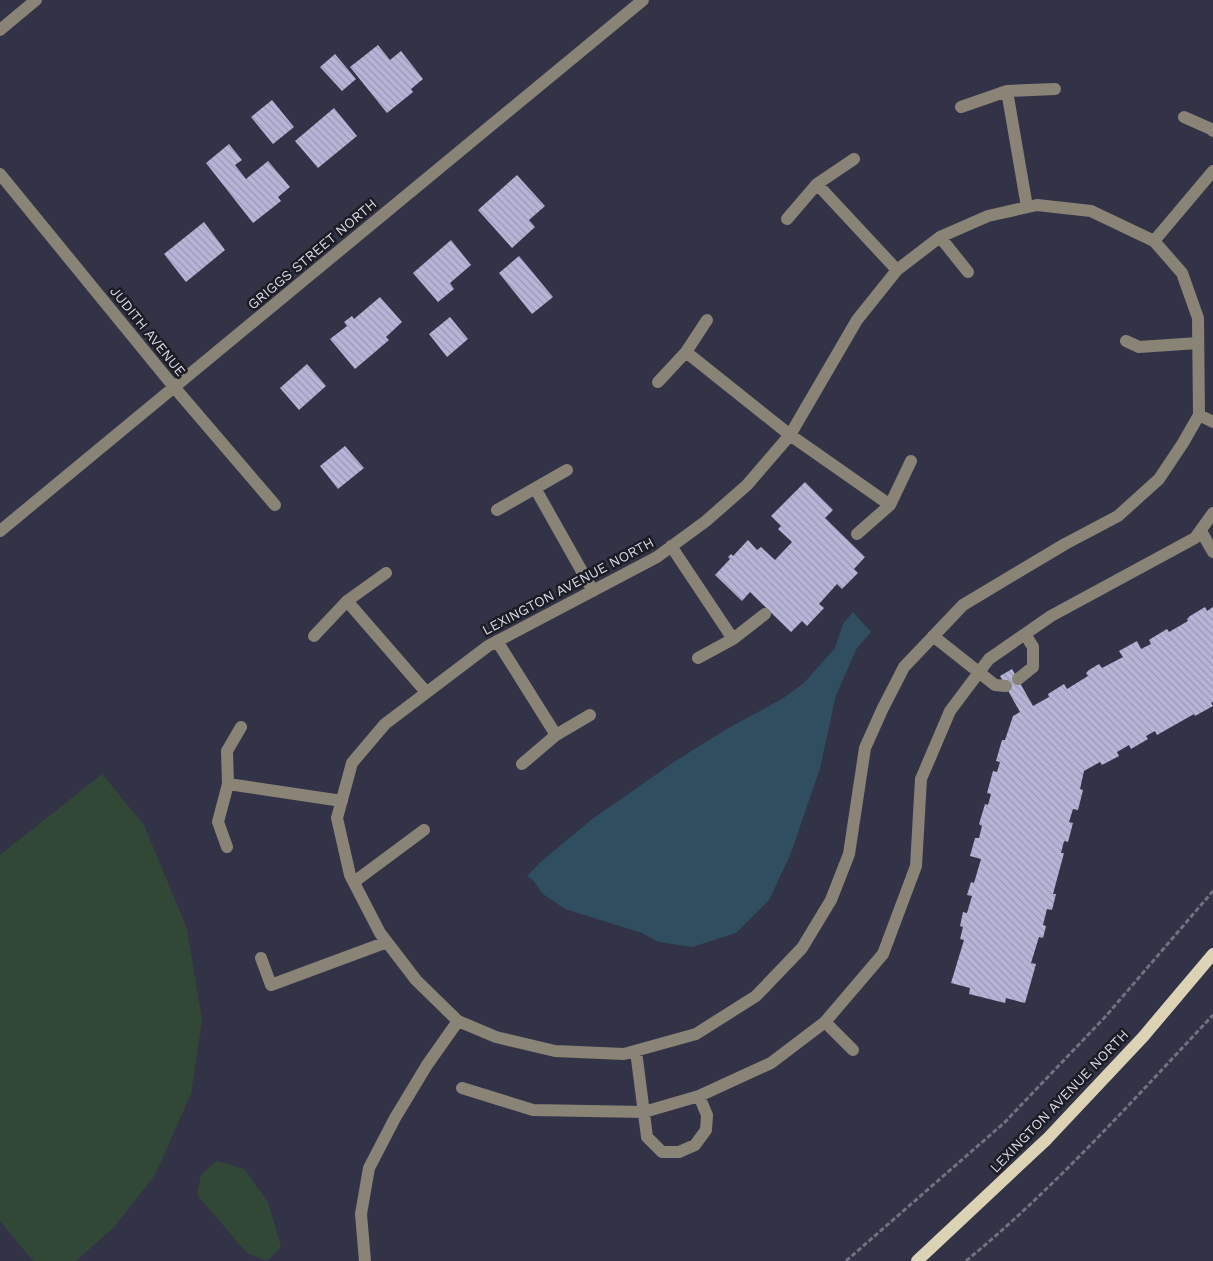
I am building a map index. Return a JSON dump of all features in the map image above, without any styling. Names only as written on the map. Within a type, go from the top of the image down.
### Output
[{"type":"main road","name":"LEXINGTON AVENUE NORTH","points":[[917,1261],[1046,1139],[1143,1037],[1213,954]]},
{"type":"street","points":[[0,30],[36,0]]},
{"type":"street","name":"GRIGGS STREET NORTH","points":[[0,530],[642,0]]},
{"type":"street","points":[[961,107],[1007,91],[1055,89]]},
{"type":"street","points":[[1007,91],[1026,207]]},
{"type":"street","points":[[1184,117],[1213,131]]},
{"type":"street","points":[[787,219],[816,184],[854,159]]},
{"type":"street","points":[[1154,240],[1213,171]]},
{"type":"street","name":"JUDITH AVENUE","points":[[0,174],[174,387],[275,505]]},
{"type":"street","points":[[816,184],[897,270]]},
{"type":"street","name":"LEXINGTON AVENUE NORTH","points":[[1037,205],[1091,211],[1154,240],[1182,273],[1198,318],[1199,415],[1183,443],[1159,479],[1118,516],[1065,544],[963,605],[904,667],[882,710],[866,748],[849,854],[832,900],[802,948],[756,996],[696,1034],[624,1054],[556,1051],[496,1037],[458,1022],[416,980],[387,942],[350,875],[337,818],[352,763],[385,724],[488,646],[657,557],[706,521],[747,485],[790,435],[857,320],[897,270],[940,237],[988,216],[1037,205]]},
{"type":"street","points":[[940,237],[968,272]]},
{"type":"street","points":[[658,382],[686,352],[707,320]]},
{"type":"street","points":[[1126,341],[1139,347],[1198,343]]},
{"type":"street","points":[[686,352],[790,435],[890,505]]},
{"type":"street","points":[[1199,415],[1213,422]]},
{"type":"street","points":[[857,534],[890,505],[911,461]]},
{"type":"street","points":[[497,510],[566,470]]},
{"type":"street","points":[[535,488],[593,591]]},
{"type":"street","points":[[462,1088],[533,1110],[644,1112],[700,1096],[771,1062],[825,1022],[883,954],[916,866],[921,779],[950,711],[978,673],[989,659],[1052,616],[1195,538],[1213,513]]},
{"type":"street","points":[[1201,531],[1213,552]]},
{"type":"street","points":[[671,546],[733,639]]},
{"type":"street","points":[[314,636],[347,602],[386,573]]},
{"type":"street","points":[[347,602],[426,692]]},
{"type":"street","points":[[698,658],[733,639],[765,614]]},
{"type":"street","points":[[1018,679],[1032,667],[1033,647],[1026,634]]},
{"type":"street","points":[[933,636],[995,685],[1006,686]]},
{"type":"street","points":[[496,641],[556,734]]},
{"type":"street","points":[[522,764],[556,734],[590,715]]},
{"type":"street","points":[[227,846],[218,822],[228,784],[227,751],[241,727]]},
{"type":"street","points":[[228,784],[342,801]]},
{"type":"street","points":[[354,882],[424,830]]},
{"type":"street","points":[[261,958],[271,985],[387,942]]},
{"type":"street","points":[[365,1261],[361,1214],[369,1168],[426,1065],[458,1022]]},
{"type":"street","points":[[825,1022],[854,1050]]},
{"type":"street","points":[[636,1051],[647,1137],[662,1152],[679,1152],[695,1145],[706,1130],[707,1115],[700,1096]]},
{"type":"path","points":[[846,1261],[1004,1123],[1106,1016],[1213,891]]},
{"type":"path","points":[[966,1261],[990,1241],[1082,1153],[1213,1015]]},
{"type":"green space","points":[[102,774],[144,825],[187,929],[202,1020],[191,1094],[155,1175],[114,1227],[76,1261],[33,1261],[0,1221],[0,855]]},
{"type":"green space","points":[[217,1161],[244,1169],[268,1202],[281,1247],[267,1261],[247,1253],[197,1195],[201,1175]]},
{"type":"water","points":[[853,612],[871,632],[857,648],[836,695],[820,768],[791,853],[769,900],[736,933],[692,947],[659,942],[642,933],[565,909],[543,894],[533,880],[527,876],[543,860],[591,820],[674,762],[725,730],[782,699],[804,683],[835,648],[843,624]]},
{"type":"building","points":[[378,45],[390,60],[401,51],[423,79],[411,89],[413,92],[387,113],[350,67]]},
{"type":"building","points":[[335,54],[356,79],[342,91],[320,67]]},
{"type":"building","points":[[272,100],[294,127],[273,144],[251,117]]},
{"type":"building","points":[[334,108],[357,136],[318,168],[295,141]]},
{"type":"building","points":[[229,144],[242,160],[235,165],[246,179],[268,161],[290,187],[278,197],[281,201],[253,223],[206,163]]},
{"type":"building","points":[[517,175],[545,206],[529,220],[535,227],[512,248],[478,210]]},
{"type":"building","points":[[204,222],[225,250],[186,282],[164,254]]},
{"type":"building","points":[[451,240],[471,265],[450,283],[454,289],[438,302],[413,273]]},
{"type":"building","points":[[519,256],[553,297],[532,314],[499,273]]},
{"type":"building","points":[[380,297],[402,322],[386,337],[389,340],[355,369],[330,339],[347,326],[344,322],[352,316],[354,319]]},
{"type":"building","points":[[450,317],[468,339],[447,357],[429,334]]},
{"type":"building","points":[[307,364],[326,386],[299,410],[280,388]]},
{"type":"building","points":[[345,446],[364,468],[338,489],[320,466]]},
{"type":"building","points":[[805,482],[833,510],[825,518],[865,557],[854,569],[858,573],[842,589],[837,584],[819,604],[824,608],[807,626],[802,621],[791,632],[750,592],[742,601],[715,575],[730,559],[728,557],[731,554],[733,556],[748,540],[757,550],[761,547],[775,560],[792,542],[778,529],[781,526],[771,516]]},
{"type":"building","points":[[1205,607],[1207,611],[1213,607],[1213,702],[1211,703],[1213,706],[1195,716],[1194,714],[1157,735],[1155,731],[1146,736],[1148,739],[1131,749],[1129,745],[1117,752],[1119,756],[1102,765],[1100,762],[1084,771],[1080,789],[1083,790],[1078,810],[1073,809],[1069,822],[1073,823],[1068,842],[1064,841],[1061,853],[1064,853],[1053,894],[1056,894],[1052,910],[1047,909],[1043,925],[1046,926],[1043,938],[1039,937],[1031,963],[1036,964],[1025,1003],[1006,998],[1005,1003],[969,994],[970,988],[951,983],[964,940],[960,939],[963,927],[960,926],[963,912],[967,913],[972,896],[967,895],[971,882],[974,883],[981,859],[970,856],[975,838],[979,838],[982,826],[979,824],[985,804],[988,805],[991,794],[987,793],[993,771],[997,772],[1000,762],[996,761],[1002,740],[1005,740],[1013,716],[1020,712],[1000,676],[1012,669],[1033,706],[1049,697],[1048,694],[1064,684],[1067,689],[1088,676],[1086,673],[1099,664],[1102,668],[1123,657],[1119,651],[1137,641],[1141,649],[1151,644],[1149,640],[1167,629],[1169,632],[1188,621],[1187,619],[1190,616]]}]
